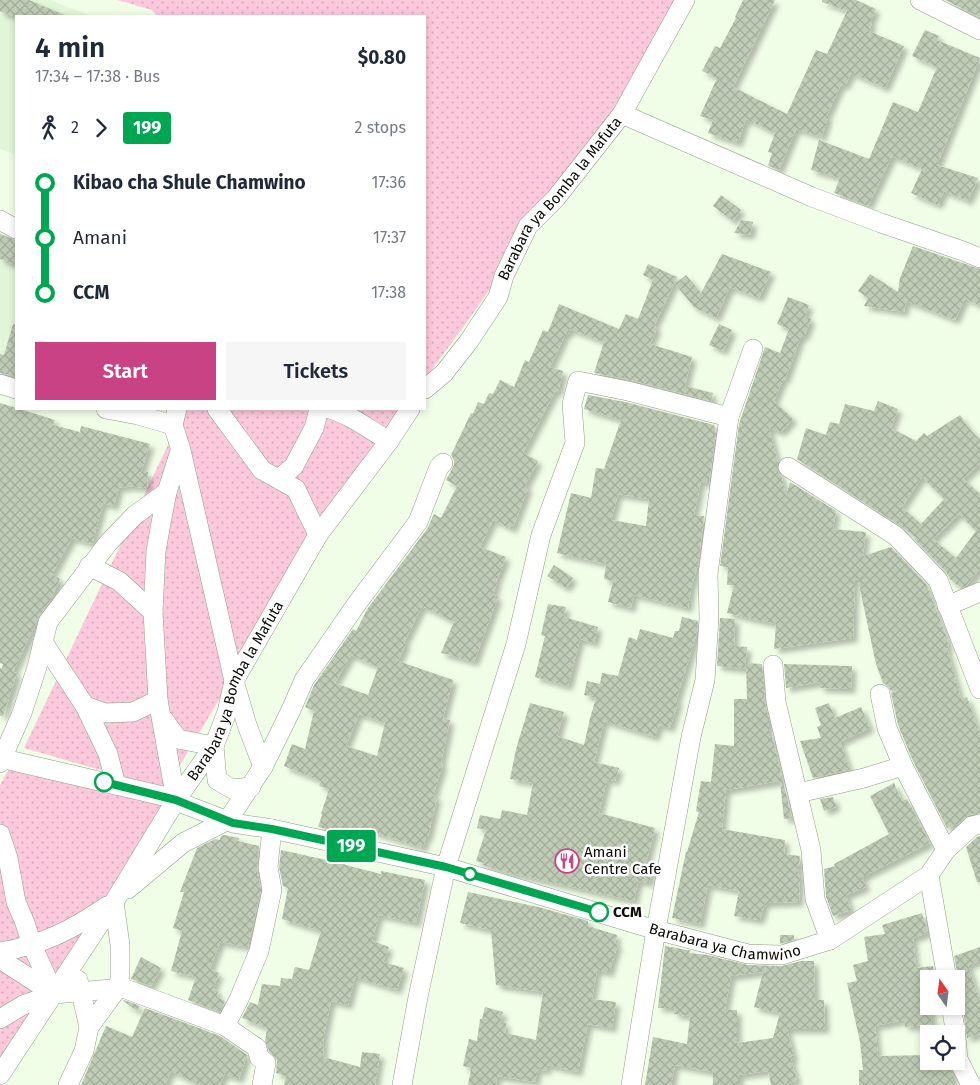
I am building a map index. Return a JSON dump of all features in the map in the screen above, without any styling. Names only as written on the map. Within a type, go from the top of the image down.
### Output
[{"type":"street","name":"Barabara ya Bomba la Mafuta","points":[[426,388],[444,373],[498,297],[504,276],[528,226],[556,198],[622,114],[685,0]]},
{"type":"street","points":[[920,0],[980,30]]},
{"type":"street","points":[[622,114],[812,197],[980,258]]},
{"type":"street","points":[[0,220],[15,228]]},
{"type":"street","points":[[631,1085],[656,930],[691,737],[705,680],[709,618],[708,574],[729,417],[753,348]]},
{"type":"street","points":[[402,1085],[418,997],[446,867],[516,644],[541,535],[575,443],[572,404],[578,381],[628,391],[729,417]]},
{"type":"street","points":[[0,384],[15,389]]},
{"type":"street","points":[[116,410],[175,417],[189,410]]},
{"type":"street","points":[[218,410],[262,470],[296,489],[318,535]]},
{"type":"street","points":[[279,479],[294,466],[314,428],[318,410]]},
{"type":"street","points":[[334,410],[389,441]]},
{"type":"street","name":"Barabara ya Bomba la Mafuta","points":[[0,1075],[75,963],[176,800],[214,746],[227,712],[234,681],[318,535],[389,441],[409,410]]},
{"type":"street","points":[[175,417],[234,681],[247,725],[263,767]]},
{"type":"street","points":[[176,800],[160,707],[153,612],[156,551],[166,492],[181,450]]},
{"type":"street","points":[[0,952],[48,940],[80,925],[114,902],[183,843],[228,820],[263,767],[304,680],[358,602],[418,522],[439,467],[443,463]]},
{"type":"street","points":[[788,467],[896,536],[938,580],[980,689]]},
{"type":"street","points":[[1,760],[22,713],[48,622],[109,542],[135,515],[166,492]]},
{"type":"street","points":[[161,522],[174,514],[184,514],[198,523]]},
{"type":"street","points":[[89,566],[119,581],[153,612]]},
{"type":"street","points":[[947,606],[980,592]]},
{"type":"street","points":[[43,642],[85,706],[108,754],[116,784]]},
{"type":"street","points":[[773,665],[776,702],[811,850],[815,899],[830,940]]},
{"type":"street","points":[[880,694],[887,728],[903,766],[946,850]]},
{"type":"street","points":[[85,706],[105,713],[133,712],[160,707]]},
{"type":"street","points":[[160,707],[178,739],[214,746],[217,780],[232,790],[250,787]]},
{"type":"street","name":"Barabara ya Chamwino","points":[[1,760],[116,784],[176,800],[228,820],[446,867],[656,930],[748,954],[782,955],[830,940],[929,875],[946,850],[972,826],[980,824]]},
{"type":"street","points":[[798,793],[864,778],[903,766]]},
{"type":"street","points":[[225,1026],[239,999],[259,951],[272,890],[268,867],[272,829]]},
{"type":"street","points":[[0,834],[8,858],[16,902],[32,945],[54,994]]},
{"type":"street","points":[[929,875],[945,970]]},
{"type":"street","points":[[68,1085],[84,1050],[89,1027],[118,989],[120,980],[120,945],[114,902]]},
{"type":"street","points":[[0,959],[54,994]]},
{"type":"street","points":[[75,963],[89,1027]]},
{"type":"street","points":[[0,1019],[23,1006],[54,994],[123,988],[225,1026],[257,1048],[259,1057],[266,1063],[262,1085]]},
{"type":"street","points":[[963,1070],[970,1085]]},
{"type":"shaded area","points":[[0,0],[50,0],[89,15],[15,15],[15,155],[0,149]]},
{"type":"shaded area","points":[[117,0],[684,0],[613,113],[426,378],[426,15],[156,15],[152,10]]},
{"type":"shaded area","points":[[0,231],[15,237],[15,383],[0,378]]},
{"type":"shaded area","points":[[185,410],[402,410],[300,563],[166,789],[24,748]]},
{"type":"shaded area","points":[[15,758],[164,801],[0,1078],[0,785]]},
{"type":"building","points":[[0,0],[29,0],[65,15],[13,16],[0,11]]},
{"type":"building","points":[[743,0],[775,0],[733,87],[787,114],[816,50],[827,54],[847,11],[822,2],[822,0],[856,0],[876,9],[870,22],[872,23],[869,31],[904,46],[885,88],[851,73],[845,86],[842,84],[840,87],[826,117],[828,117],[822,137],[796,129],[779,170],[768,166],[772,153],[768,152],[775,133],[746,119],[738,143],[708,133],[713,120],[700,116],[717,78],[702,71],[715,46],[720,48]]},
{"type":"building","points":[[945,0],[980,0],[980,17],[969,12]]},
{"type":"building","points":[[925,30],[939,36],[937,40],[980,58],[937,165],[978,178],[968,201],[944,191],[938,205],[911,193],[922,169],[892,156],[868,206],[834,193],[840,178],[811,170],[819,140],[869,159],[893,102],[918,112],[937,67],[912,56]]},
{"type":"building","points":[[721,195],[741,210],[733,221],[713,206]]},
{"type":"building","points":[[741,220],[753,222],[750,235],[734,233]]},
{"type":"building","points":[[0,234],[15,240],[15,265],[0,259]]},
{"type":"building","points":[[913,246],[980,269],[980,306],[965,298],[955,320],[906,301],[904,312],[864,306],[868,298],[858,291],[870,274],[898,292],[900,278]]},
{"type":"building","points":[[722,254],[771,272],[759,298],[730,287],[716,318],[694,307],[675,284],[686,275],[701,293]]},
{"type":"building","points":[[648,264],[677,277],[654,326],[657,328],[650,344],[692,357],[685,386],[713,393],[711,401],[631,380],[594,373],[604,342],[570,329],[568,334],[566,333],[550,367],[563,371],[558,392],[555,391],[523,453],[538,461],[525,486],[528,488],[517,517],[512,529],[493,520],[480,547],[506,557],[493,595],[498,597],[474,662],[441,653],[454,622],[422,606],[404,643],[406,644],[398,661],[453,680],[443,718],[450,720],[441,763],[443,764],[433,796],[437,797],[428,837],[426,837],[423,848],[370,831],[368,838],[318,827],[329,789],[319,786],[321,781],[284,766],[292,744],[305,749],[314,711],[305,707],[314,685],[353,629],[356,631],[368,608],[427,529],[434,514],[441,518],[457,486],[446,480],[454,465],[451,455],[471,413],[473,414],[478,402],[484,404],[489,393],[493,394],[500,380],[514,387],[525,360],[529,362],[543,330],[548,332],[559,304],[619,329],[626,314],[638,319],[653,280],[643,275]],"holes":[[[351,655],[378,667],[368,695],[335,683]],[[359,714],[385,723],[377,756],[346,746]]]},
{"type":"building","points":[[788,297],[809,305],[805,316],[811,319],[804,337],[801,336],[785,380],[783,379],[774,401],[793,419],[781,432],[769,428],[778,463],[778,472],[781,475],[786,496],[790,482],[836,511],[833,529],[866,532],[863,556],[891,547],[926,584],[946,635],[949,648],[947,648],[961,699],[967,697],[980,734],[980,813],[969,815],[958,824],[947,828],[913,761],[898,725],[891,693],[898,690],[890,690],[883,683],[876,664],[858,580],[855,580],[853,638],[774,649],[776,624],[727,613],[734,585],[727,585],[728,567],[720,566],[739,424],[765,347],[780,353],[789,329],[777,324]]},
{"type":"building","points":[[13,324],[15,325],[15,377],[0,373],[0,354],[4,355]]},
{"type":"building","points":[[719,324],[732,330],[723,351],[709,345]]},
{"type":"building","points":[[588,395],[625,402],[714,425],[716,433],[709,483],[701,481],[694,515],[704,516],[698,565],[691,588],[688,608],[634,595],[631,608],[608,602],[613,581],[604,579],[606,564],[557,553],[571,493],[591,498],[596,468],[604,469],[621,420],[584,409]],"holes":[[[618,494],[649,499],[646,526],[611,520]]]},
{"type":"building","points":[[878,401],[898,409],[891,428],[916,441],[924,433],[927,436],[960,415],[980,440],[980,463],[963,479],[980,494],[980,568],[967,585],[961,588],[950,579],[946,572],[914,539],[916,538],[902,527],[797,459],[806,428],[826,435],[830,422],[839,424],[845,404],[874,411]],"holes":[[[922,477],[944,499],[921,524],[902,507]],[[959,514],[976,531],[956,558],[933,539]]]},
{"type":"building","points":[[0,403],[15,408],[15,410],[23,410],[55,420],[53,425],[80,432],[81,426],[150,444],[141,472],[148,472],[147,488],[119,487],[114,506],[103,503],[92,544],[72,538],[52,574],[60,579],[50,601],[39,616],[13,672],[17,673],[3,716],[0,716],[0,668],[2,669],[3,664],[0,663]]},
{"type":"building","points":[[554,565],[573,578],[566,588],[547,576]]},
{"type":"building","points":[[548,604],[566,607],[564,617],[598,627],[594,643],[580,639],[568,686],[535,677],[545,636],[541,635]]},
{"type":"building","points":[[682,617],[698,621],[697,632],[676,701],[678,702],[670,728],[659,725],[655,737],[604,721],[594,762],[619,768],[615,781],[607,779],[599,813],[655,828],[645,867],[652,868],[649,883],[638,881],[634,901],[515,875],[476,861],[486,830],[477,828],[480,815],[500,819],[502,810],[527,815],[533,783],[510,779],[516,749],[530,703],[564,712],[557,736],[584,745],[596,698],[584,695],[587,681],[600,684],[602,673],[618,676],[629,637],[637,640],[640,629],[673,638],[675,631],[679,631]]},
{"type":"building","points":[[720,618],[735,619],[734,646],[747,647],[745,669],[717,666]]},
{"type":"building","points":[[746,663],[762,664],[765,703],[769,719],[769,736],[772,736],[792,818],[784,819],[780,781],[726,790],[722,829],[785,840],[784,854],[800,856],[798,875],[800,874],[799,902],[765,903],[760,920],[734,916],[739,891],[708,885],[700,924],[672,918],[686,852],[699,812],[696,811],[701,781],[711,782],[715,744],[734,746],[734,699],[747,699]]},
{"type":"building","points":[[784,664],[852,666],[851,689],[820,688],[820,682],[786,688]]},
{"type":"building","points":[[829,703],[835,718],[861,707],[870,728],[840,742],[850,770],[813,778],[800,741],[821,738],[817,727],[821,725],[815,708]]},
{"type":"building","points":[[894,783],[902,801],[907,799],[930,843],[862,877],[866,887],[846,895],[851,910],[833,916],[826,897],[824,869],[835,866],[834,864],[889,834],[870,796]]},
{"type":"building","points":[[833,797],[836,807],[824,811],[820,799]]},
{"type":"building","points":[[221,836],[239,838],[238,841],[259,846],[257,869],[261,890],[248,947],[220,942],[210,969],[219,973],[213,989],[218,991],[217,997],[225,1001],[220,1012],[188,1000],[196,977],[171,971],[182,931],[173,928],[184,892],[180,892],[197,848],[215,839],[220,840]]},
{"type":"building","points":[[980,836],[980,882],[977,882],[966,847]]},
{"type":"building","points":[[281,850],[326,860],[326,858],[381,874],[381,871],[425,880],[416,923],[379,915],[372,941],[389,947],[383,962],[404,968],[397,990],[355,977],[348,1005],[331,1001],[324,1035],[323,1057],[360,1067],[362,1052],[380,1054],[375,1085],[284,1085],[286,1076],[276,1073],[277,1060],[269,1051],[265,1041],[267,1028],[242,1018],[250,1002],[258,1005],[262,984],[280,986],[281,978],[292,979],[295,967],[309,970],[321,931],[282,919],[288,888],[283,886],[279,867]]},
{"type":"building","points":[[468,892],[542,908],[588,921],[588,926],[617,935],[615,943],[618,944],[609,973],[597,970],[592,999],[616,1002],[612,1028],[588,1024],[578,1072],[547,1065],[546,1071],[538,1069],[535,1082],[497,1076],[496,1085],[468,1085],[471,1068],[463,1066],[469,1039],[477,1041],[480,1019],[482,1019],[485,1007],[503,1012],[500,1022],[506,1023],[505,1033],[536,1040],[543,992],[496,985],[491,930],[460,923]]},
{"type":"building","points":[[922,913],[928,933],[913,938],[916,968],[933,966],[934,970],[920,970],[920,1015],[931,1015],[932,1024],[905,1027],[904,1020],[875,1026],[878,1056],[920,1055],[920,1070],[951,1070],[953,1085],[859,1085],[859,1070],[863,1070],[860,1042],[847,983],[857,981],[853,965],[868,961],[864,937],[885,934],[882,925]]},
{"type":"building","points":[[780,935],[794,935],[794,940],[780,944]]},
{"type":"building","points":[[665,946],[690,950],[689,953],[708,955],[748,965],[782,966],[801,961],[814,961],[815,1000],[824,1000],[825,1029],[787,1029],[794,1058],[791,1059],[797,1081],[771,1085],[768,1071],[739,1075],[739,1085],[713,1085],[713,1072],[675,1065],[671,1085],[645,1085],[653,1037],[687,1044],[690,1016],[674,1014],[675,1008],[658,1008]],"holes":[[[763,972],[754,1007],[780,1013],[773,1038],[737,1043],[737,1010],[725,1010],[731,976]]]},
{"type":"building","points":[[980,947],[980,961],[968,965],[980,1002],[980,1034],[967,1038],[964,1015],[965,970],[957,970],[954,956]]},
{"type":"building","points":[[141,957],[161,968],[151,986],[131,979]]},
{"type":"building","points":[[124,1000],[140,1006],[137,1011]]},
{"type":"building","points":[[145,1008],[220,1036],[247,1055],[239,1079],[224,1074],[220,1085],[199,1085],[171,1071],[165,1085],[81,1085],[106,1026],[132,1037]]},
{"type":"bus line","name":"199","points":[[104,782],[176,800],[233,823],[272,829],[446,867],[599,912]]},
{"type":"place","name":"Amani Centre Cafe","points":[[567,861]]},
{"type":"place","name":"CCM","points":[[599,912]]}]
